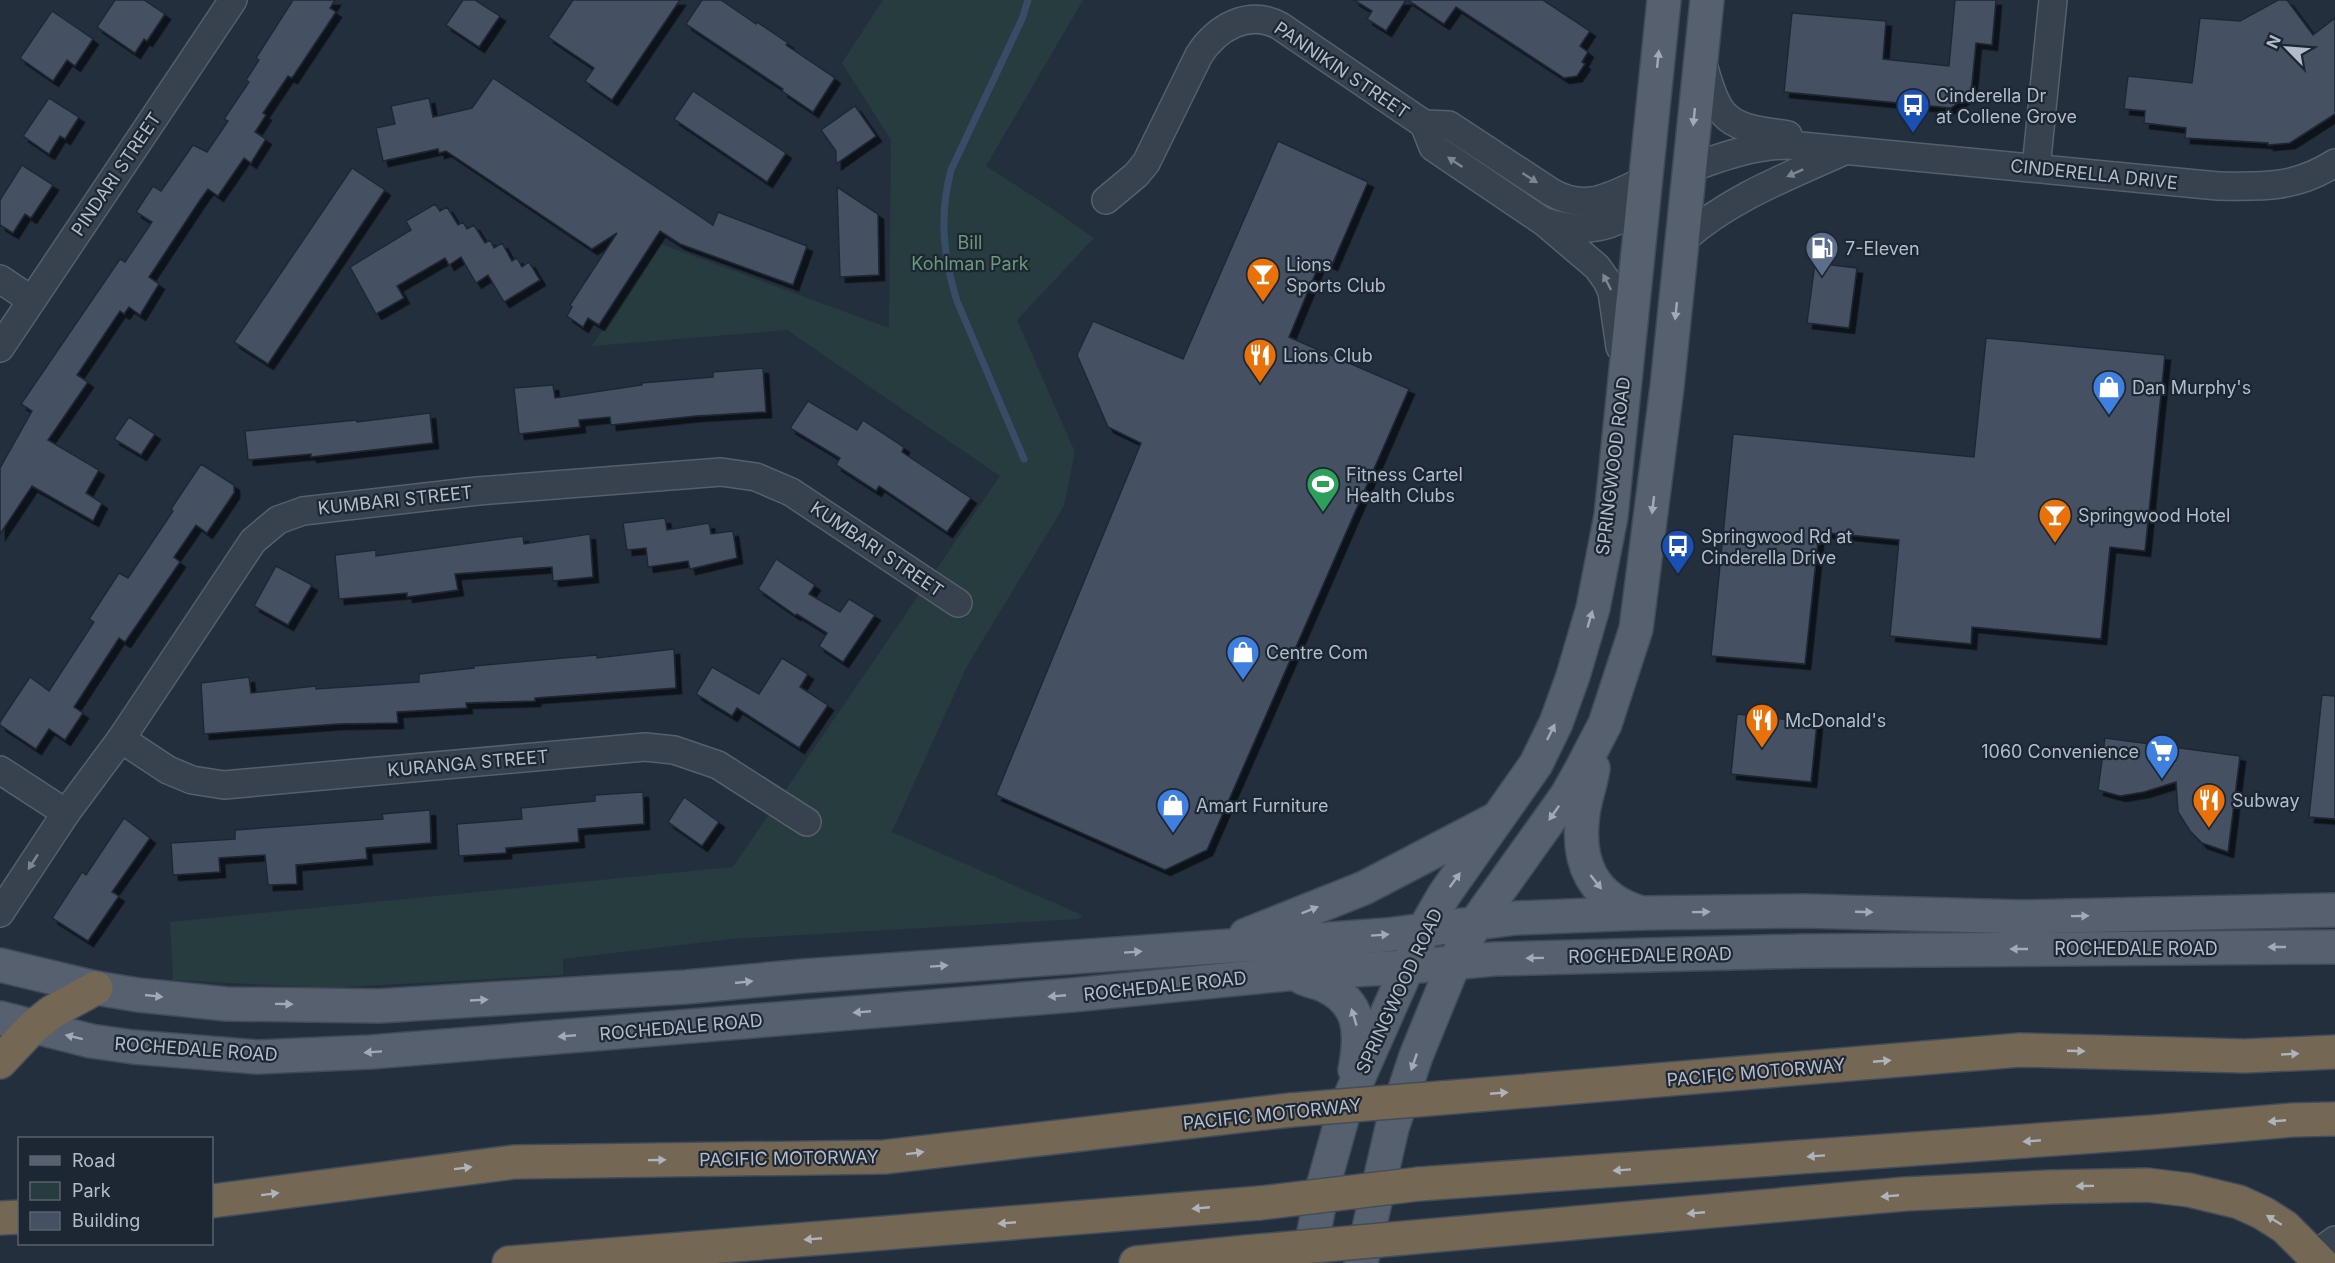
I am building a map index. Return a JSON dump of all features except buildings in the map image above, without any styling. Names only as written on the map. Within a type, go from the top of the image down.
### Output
[{"type":"highway","points":[[0,1062],[33,1027],[72,1000],[96,988]]},
{"type":"highway","name":"PACIFIC MOTORWAY","points":[[213,1201],[514,1162],[884,1157],[1291,1110],[2020,1050],[2245,1056],[2335,1052]]},
{"type":"highway","points":[[509,1263],[1260,1203],[1419,1185],[2292,1120],[2335,1119]]},
{"type":"highway","points":[[1136,1263],[1905,1194],[2147,1185],[2188,1190],[2239,1202],[2286,1227],[2322,1256]]},
{"type":"highway","points":[[0,1218],[18,1217]]},
{"type":"main road","name":"SPRINGWOOD ROAD","points":[[1308,1263],[1322,1190],[1343,1115],[1408,967],[1444,895],[1536,764],[1556,723],[1574,676],[1593,608],[1611,516],[1664,0]]},
{"type":"main road","name":"SPRINGWOOD ROAD","points":[[1361,1263],[1392,1128],[1416,1056],[1454,963],[1475,924],[1567,795],[1605,724],[1636,629],[1684,238],[1707,0]]},
{"type":"main road","points":[[1644,191],[1689,169]]},
{"type":"main road","points":[[1594,745],[1592,775],[1582,826],[1583,858],[1590,876],[1612,900],[1621,907],[1642,913]]},
{"type":"main road","points":[[1217,946],[1364,888],[1500,818]]},
{"type":"main road","name":"ROCHEDALE ROAD","points":[[0,965],[96,988],[138,995],[226,1004],[379,1006],[686,987],[804,976],[1386,935],[1516,918],[1642,913],[1805,911],[2024,917],[2335,910]]},
{"type":"main road","name":"ROCHEDALE ROAD","points":[[0,1018],[91,1041],[161,1050],[257,1057],[371,1052],[1073,995],[1296,973],[1408,967],[1505,958],[1804,951],[2335,946]]},
{"type":"main road","points":[[1296,973],[1304,980],[1316,982],[1338,993],[1348,1000],[1355,1014],[1358,1038],[1357,1061],[1343,1115]]},
{"type":"street","name":"PINDARI STREET","points":[[0,348],[233,0]]},
{"type":"street","points":[[2036,168],[2053,0]]},
{"type":"street","name":"PANNIKIN STREET","points":[[1106,200],[1146,163],[1204,47],[1220,30],[1243,21],[1267,20],[1281,26],[1424,124],[1449,125],[1551,192],[1569,201],[1597,200],[1644,191]]},
{"type":"street","points":[[1701,59],[1717,103],[1722,113],[1728,118],[1753,129],[1848,149]]},
{"type":"street","points":[[1424,124],[1433,147],[1544,222],[1590,260],[1607,281],[1615,307],[1624,380]]},
{"type":"street","points":[[1689,169],[1744,151],[1780,145],[1848,149]]},
{"type":"street","points":[[1684,238],[1722,209],[1848,149]]},
{"type":"street","name":"CINDERELLA DRIVE","points":[[1848,149],[2218,186],[2265,187],[2291,183],[2316,175],[2335,162]]},
{"type":"street","points":[[1544,222],[1567,228],[1590,229],[1613,222],[1644,191]]},
{"type":"street","points":[[0,279],[31,300]]},
{"type":"street","name":"KUMBARI STREET","points":[[0,913],[66,813],[122,739],[253,542],[278,520],[303,511],[478,491],[721,472],[756,477],[791,492],[958,603]]},
{"type":"street","name":"KURANGA STREET","points":[[122,739],[168,770],[192,780],[224,785],[645,747],[674,750],[718,765],[807,822]]},
{"type":"street","points":[[0,770],[66,813]]},
{"type":"green space","name":"Bill Kohlman Park","points":[[883,0],[1083,0],[986,166],[1094,238],[1017,320],[1075,452],[1064,506],[967,666],[892,832],[1082,915],[1079,919],[731,939],[563,959],[563,975],[326,988],[173,980],[170,922],[733,867],[1000,476],[787,330],[592,346],[661,244],[889,328],[891,140],[842,63]]},
{"type":"waterway","points":[[1024,459],[957,301],[948,268],[944,220],[951,170],[1022,19],[1028,0]]},
{"type":"place","name":"Cinderella Dr at Collene Grove","points":[[1913,134]]},
{"type":"place","name":"7-Eleven","points":[[1822,277]]},
{"type":"place","name":"Lions Sports Club","points":[[1263,303]]},
{"type":"place","name":"Lions Club","points":[[1260,384]]},
{"type":"place","name":"Dan Murphy's","points":[[2109,416]]},
{"type":"place","name":"Fitness Cartel Health Clubs","points":[[1323,513]]},
{"type":"place","name":"Springwood Hotel","points":[[2055,544]]},
{"type":"place","name":"Springwood Rd at Cinderella Drive","points":[[1678,575]]},
{"type":"place","name":"Centre Com","points":[[1243,681]]},
{"type":"place","name":"McDonald's","points":[[1762,749]]},
{"type":"place","name":"1060 Convenience","points":[[2162,780]]},
{"type":"place","name":"Subway","points":[[2209,829]]},
{"type":"place","name":"Amart Furniture","points":[[1173,834]]}]
